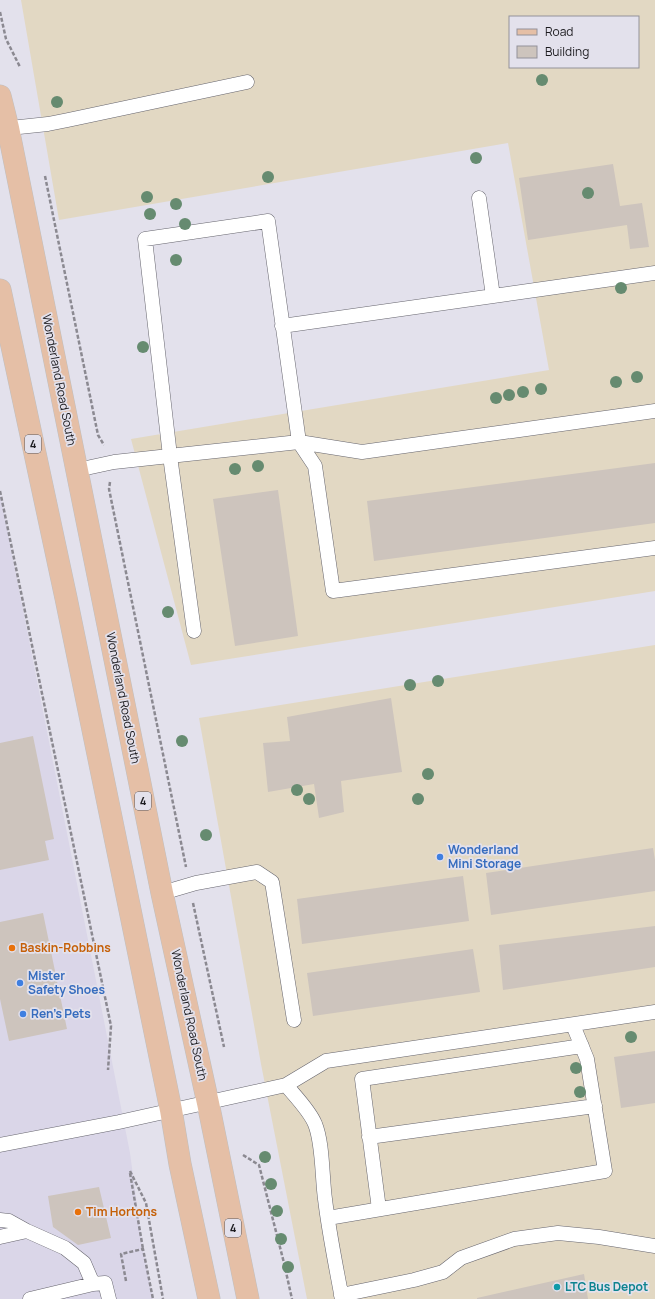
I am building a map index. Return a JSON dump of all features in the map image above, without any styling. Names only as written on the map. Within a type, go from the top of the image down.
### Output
[{"type":"main road","name":"Wonderland Road South","points":[[0,96],[4,129],[77,470],[162,893],[208,1103],[248,1299]]},
{"type":"main road","name":"4","points":[[0,290],[65,590],[171,1110],[180,1164],[210,1299]]},
{"type":"lane","points":[[4,129],[48,124],[247,82]]},
{"type":"lane","points":[[479,198],[493,296]]},
{"type":"lane","points":[[194,631],[170,456],[145,239],[268,221],[299,442],[314,466],[333,592],[655,548]]},
{"type":"lane","points":[[282,326],[655,273]]},
{"type":"lane","points":[[77,470],[114,462],[299,442],[362,452],[655,411]]},
{"type":"lane","points":[[162,893],[189,885],[257,872],[272,882],[294,1020]]},
{"type":"lane","points":[[0,1145],[118,1122],[286,1085],[326,1061],[655,1012]]},
{"type":"lane","points":[[328,1218],[605,1171],[587,1059],[573,1025]]},
{"type":"lane","points":[[379,1209],[362,1078],[582,1046]]},
{"type":"lane","points":[[286,1085],[309,1111],[316,1124],[320,1143],[328,1218],[341,1297],[443,1272],[461,1258],[514,1239],[558,1233],[600,1237],[655,1246]]},
{"type":"lane","points":[[369,1137],[595,1106]]},
{"type":"lane","points":[[0,1220],[9,1221],[65,1248],[84,1263],[93,1284]]},
{"type":"lane","points":[[0,1238],[27,1231]]},
{"type":"lane","points":[[30,1299],[93,1284],[105,1283],[109,1299]]},
{"type":"path","points":[[0,12],[6,39],[20,67]]},
{"type":"path","points":[[45,176],[98,435],[114,462],[109,489],[189,885],[224,1047]]},
{"type":"path","points":[[0,491],[111,1026],[108,1070]]},
{"type":"path","points":[[242,1154],[259,1164],[292,1299]]},
{"type":"path","points":[[153,1299],[130,1171],[146,1203],[163,1299]]},
{"type":"path","points":[[126,1284],[121,1254],[143,1249]]},
{"type":"shaded area","points":[[21,0],[655,0],[655,591],[191,665],[131,439],[549,370],[508,143],[59,220]]},
{"type":"shaded area","points":[[0,493],[130,1153],[143,1249],[153,1299],[0,1299]]},
{"type":"shaded area","points":[[655,645],[655,1299],[307,1299],[261,1064],[199,718]]},
{"type":"building","points":[[613,164],[620,206],[642,203],[649,247],[630,249],[627,225],[528,240],[519,178]]},
{"type":"building","points":[[655,463],[655,523],[374,561],[367,501]]},
{"type":"building","points":[[278,490],[298,636],[235,646],[213,499]]},
{"type":"building","points":[[391,698],[402,772],[341,781],[344,812],[319,818],[314,784],[268,792],[263,743],[290,741],[287,717]]},
{"type":"building","points":[[33,736],[54,839],[45,841],[49,860],[0,870],[0,743]]},
{"type":"building","points":[[653,848],[655,860],[655,891],[491,915],[486,873]]},
{"type":"building","points":[[463,876],[469,921],[302,944],[297,899]]},
{"type":"building","points":[[43,913],[67,1029],[9,1041],[0,999],[0,922]]},
{"type":"building","points":[[655,926],[655,967],[503,990],[499,945]]},
{"type":"building","points":[[473,949],[480,992],[313,1016],[307,973]]},
{"type":"building","points":[[655,1051],[655,1103],[621,1108],[614,1057]]},
{"type":"building","name":"Tim Hortons","points":[[99,1187],[111,1238],[78,1245],[53,1227],[48,1196]]},
{"type":"building","name":"LTC Bus Depot","points":[[584,1274],[588,1299],[477,1299],[477,1298]]},
{"type":"place","name":"Wonderland Mini Storage","points":[[440,857]]},
{"type":"place","name":"Baskin-Robbins","points":[[12,948]]},
{"type":"place","name":"Mister Safety Shoes","points":[[20,983]]},
{"type":"place","name":"Ren's Pets","points":[[23,1014]]},
{"type":"place","name":"Tim Hortons","points":[[78,1212]]},
{"type":"place","name":"LTC Bus Depot","points":[[557,1287]]}]
